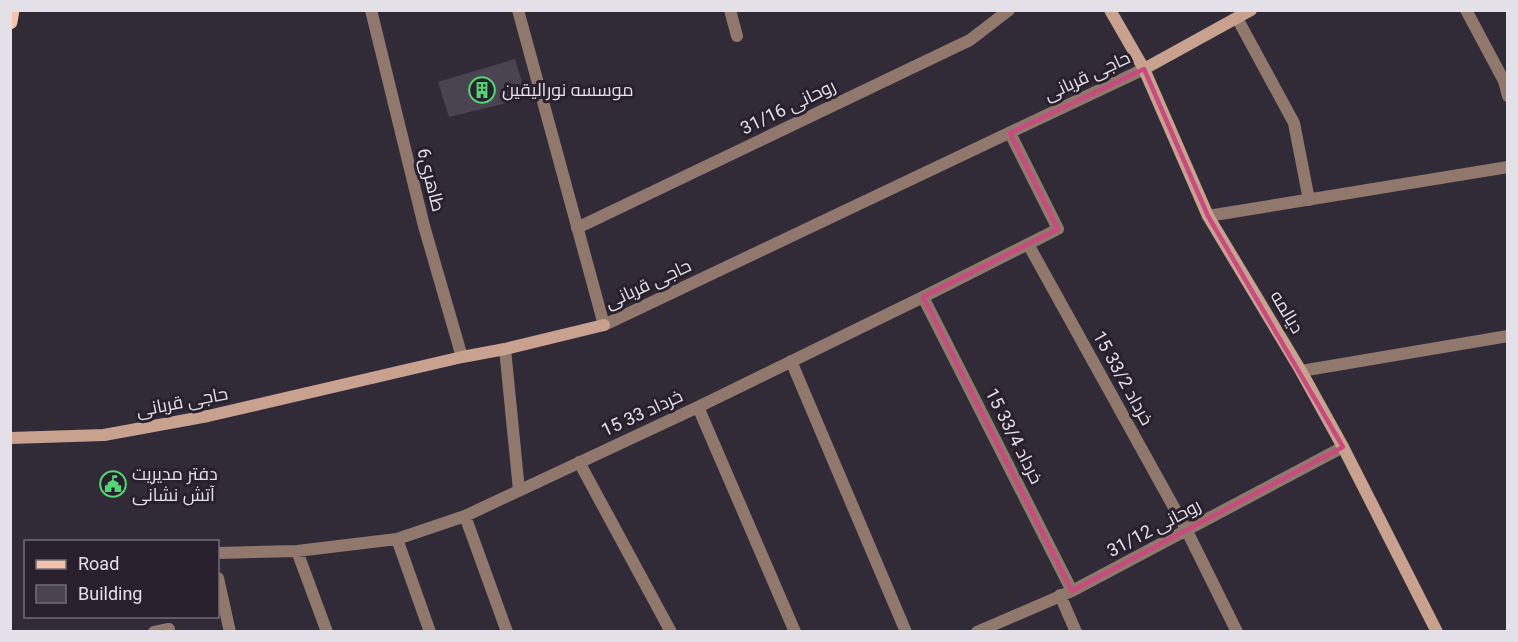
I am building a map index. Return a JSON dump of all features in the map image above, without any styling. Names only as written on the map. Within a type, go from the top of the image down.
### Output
[{"type":"main road","points":[[10,22],[12,10]]},
{"type":"main road","name":"دیالمه","points":[[1110,10],[1144,69],[1208,216],[1301,370],[1343,447],[1437,632]]},
{"type":"main road","name":"حاجی قربانی","points":[[1144,69],[1251,10]]},
{"type":"main road","name":"حاجی قربانی","points":[[10,438],[104,435],[208,416],[505,349],[604,324]]},
{"type":"street","name":"طاهری6","points":[[371,10],[424,226],[462,357]]},
{"type":"street","points":[[518,10],[604,324]]},
{"type":"street","points":[[730,10],[737,36]]},
{"type":"street","name":"روحانی 31/16","points":[[577,228],[970,40],[1009,10]]},
{"type":"street","points":[[1466,10],[1504,81],[1508,96]]},
{"type":"street","points":[[1237,18],[1294,123],[1309,200]]},
{"type":"street","name":"حاجی قربانی","points":[[604,324],[1144,69]]},
{"type":"street","name":"15 خرداد 33","points":[[219,553],[297,551],[397,538],[465,516],[791,362],[1058,229],[1010,133]]},
{"type":"street","points":[[1208,216],[1508,166]]},
{"type":"street","name":"15 خرداد 33/2","points":[[1028,244],[1187,531],[1237,632]]},
{"type":"street","name":"15 خرداد 33/4","points":[[923,297],[1066,593],[1076,632]]},
{"type":"street","points":[[1301,370],[1508,336]]},
{"type":"street","points":[[505,349],[519,490]]},
{"type":"street","points":[[791,362],[906,632]]},
{"type":"street","points":[[698,407],[795,632]]},
{"type":"street","name":"روحانی 31/12","points":[[977,632],[1066,593],[1343,447]]},
{"type":"street","points":[[579,462],[672,632]]},
{"type":"street","points":[[465,516],[507,632]]},
{"type":"street","points":[[397,538],[430,632]]},
{"type":"street","points":[[297,551],[327,632]]},
{"type":"street","points":[[219,582],[230,632]]},
{"type":"street","points":[[154,632],[169,629]]},
{"type":"highlighted area","points":[[1144,69],[1208,216],[1343,447],[1072,591],[923,297],[1058,229],[1010,133]]},
{"type":"building","name":"موسسه نورالیقین","points":[[515,59],[527,98],[449,117],[438,82]]},
{"type":"place","name":"موسسه نورالیقین","points":[[482,90]]},
{"type":"place","name":"دفتر مدیریت آتش نشانی","points":[[113,484]]}]
